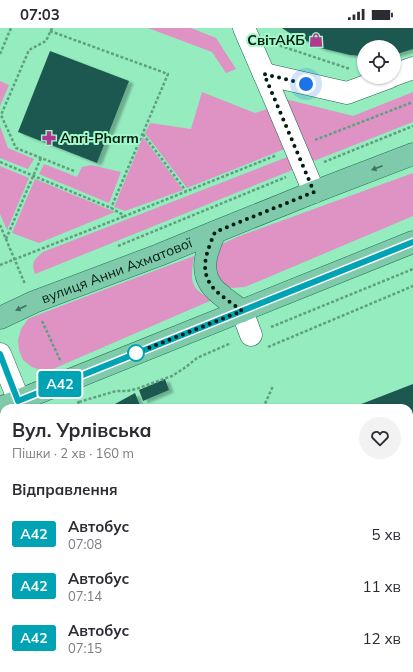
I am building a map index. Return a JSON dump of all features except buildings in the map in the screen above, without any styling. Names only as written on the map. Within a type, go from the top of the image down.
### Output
[{"type":"main road","name":"вулиця Анни Ахматової","points":[[0,318],[34,302],[159,255],[314,192],[413,154]]},
{"type":"main road","points":[[215,232],[207,250],[205,263],[206,275],[211,286],[242,311]]},
{"type":"main road","points":[[17,404],[69,381],[413,242]]},
{"type":"street","points":[[246,32],[314,192]]},
{"type":"street","points":[[401,72],[413,68]]},
{"type":"street","points":[[264,74],[347,93],[371,84]]},
{"type":"street","points":[[242,311],[259,342]]},
{"type":"street","points":[[0,354],[12,404]]},
{"type":"path","points":[[0,54],[12,28]]},
{"type":"path","points":[[74,171],[16,148],[1,115],[29,50],[46,41],[51,29],[168,74],[111,208]]},
{"type":"path","points":[[246,32],[357,72]]},
{"type":"path","points":[[0,265],[413,102]]},
{"type":"path","points":[[113,248],[304,169],[413,126]]},
{"type":"path","points":[[143,133],[186,191]]},
{"type":"path","points":[[6,239],[42,158]]},
{"type":"path","points":[[0,162],[111,208],[125,216]]},
{"type":"path","points":[[0,225],[79,404]]},
{"type":"path","points":[[259,342],[413,286]]},
{"type":"path","points":[[265,404],[273,386]]},
{"type":"shaded area","points":[[148,28],[191,28],[216,38],[236,69],[226,73],[212,52]]},
{"type":"shaded area","points":[[0,81],[9,85],[0,106]]},
{"type":"shaded area","points":[[202,92],[255,113],[276,106],[292,146],[187,188],[145,133],[150,123],[191,129]]},
{"type":"shaded area","points":[[413,92],[413,122],[306,164],[277,97],[353,116]]},
{"type":"shaded area","points":[[0,126],[8,148],[34,159],[28,169],[0,158]]},
{"type":"shaded area","points":[[143,137],[183,190],[125,211],[114,207]]},
{"type":"shaded area","points":[[295,154],[300,167],[35,274],[33,264],[37,257],[43,252]]},
{"type":"shaded area","points":[[44,164],[77,177],[82,167],[91,165],[121,172],[109,203],[39,174]]},
{"type":"shaded area","points":[[0,166],[29,178],[7,230],[0,214]]},
{"type":"shaded area","points":[[413,173],[413,216],[245,287],[232,288],[221,284],[215,276],[215,253],[222,244],[237,237]]},
{"type":"shaded area","points":[[35,179],[115,212],[39,243],[12,233]]},
{"type":"shaded area","points":[[194,256],[192,275],[194,285],[199,292],[212,300],[53,369],[40,370],[32,367],[23,360],[19,350],[18,340],[21,329],[28,319]]},
{"type":"bus line","name":"А42","points":[[0,354],[18,401],[413,242]]},
{"type":"place","name":"СвітАКБ","points":[[316,40]]},
{"type":"place","name":"Anri-Pharm","points":[[49,138]]},
{"type":"route","points":[[136,353],[242,311],[211,286],[206,275],[205,263],[207,250],[215,232],[314,192],[264,74],[306,84]]}]
